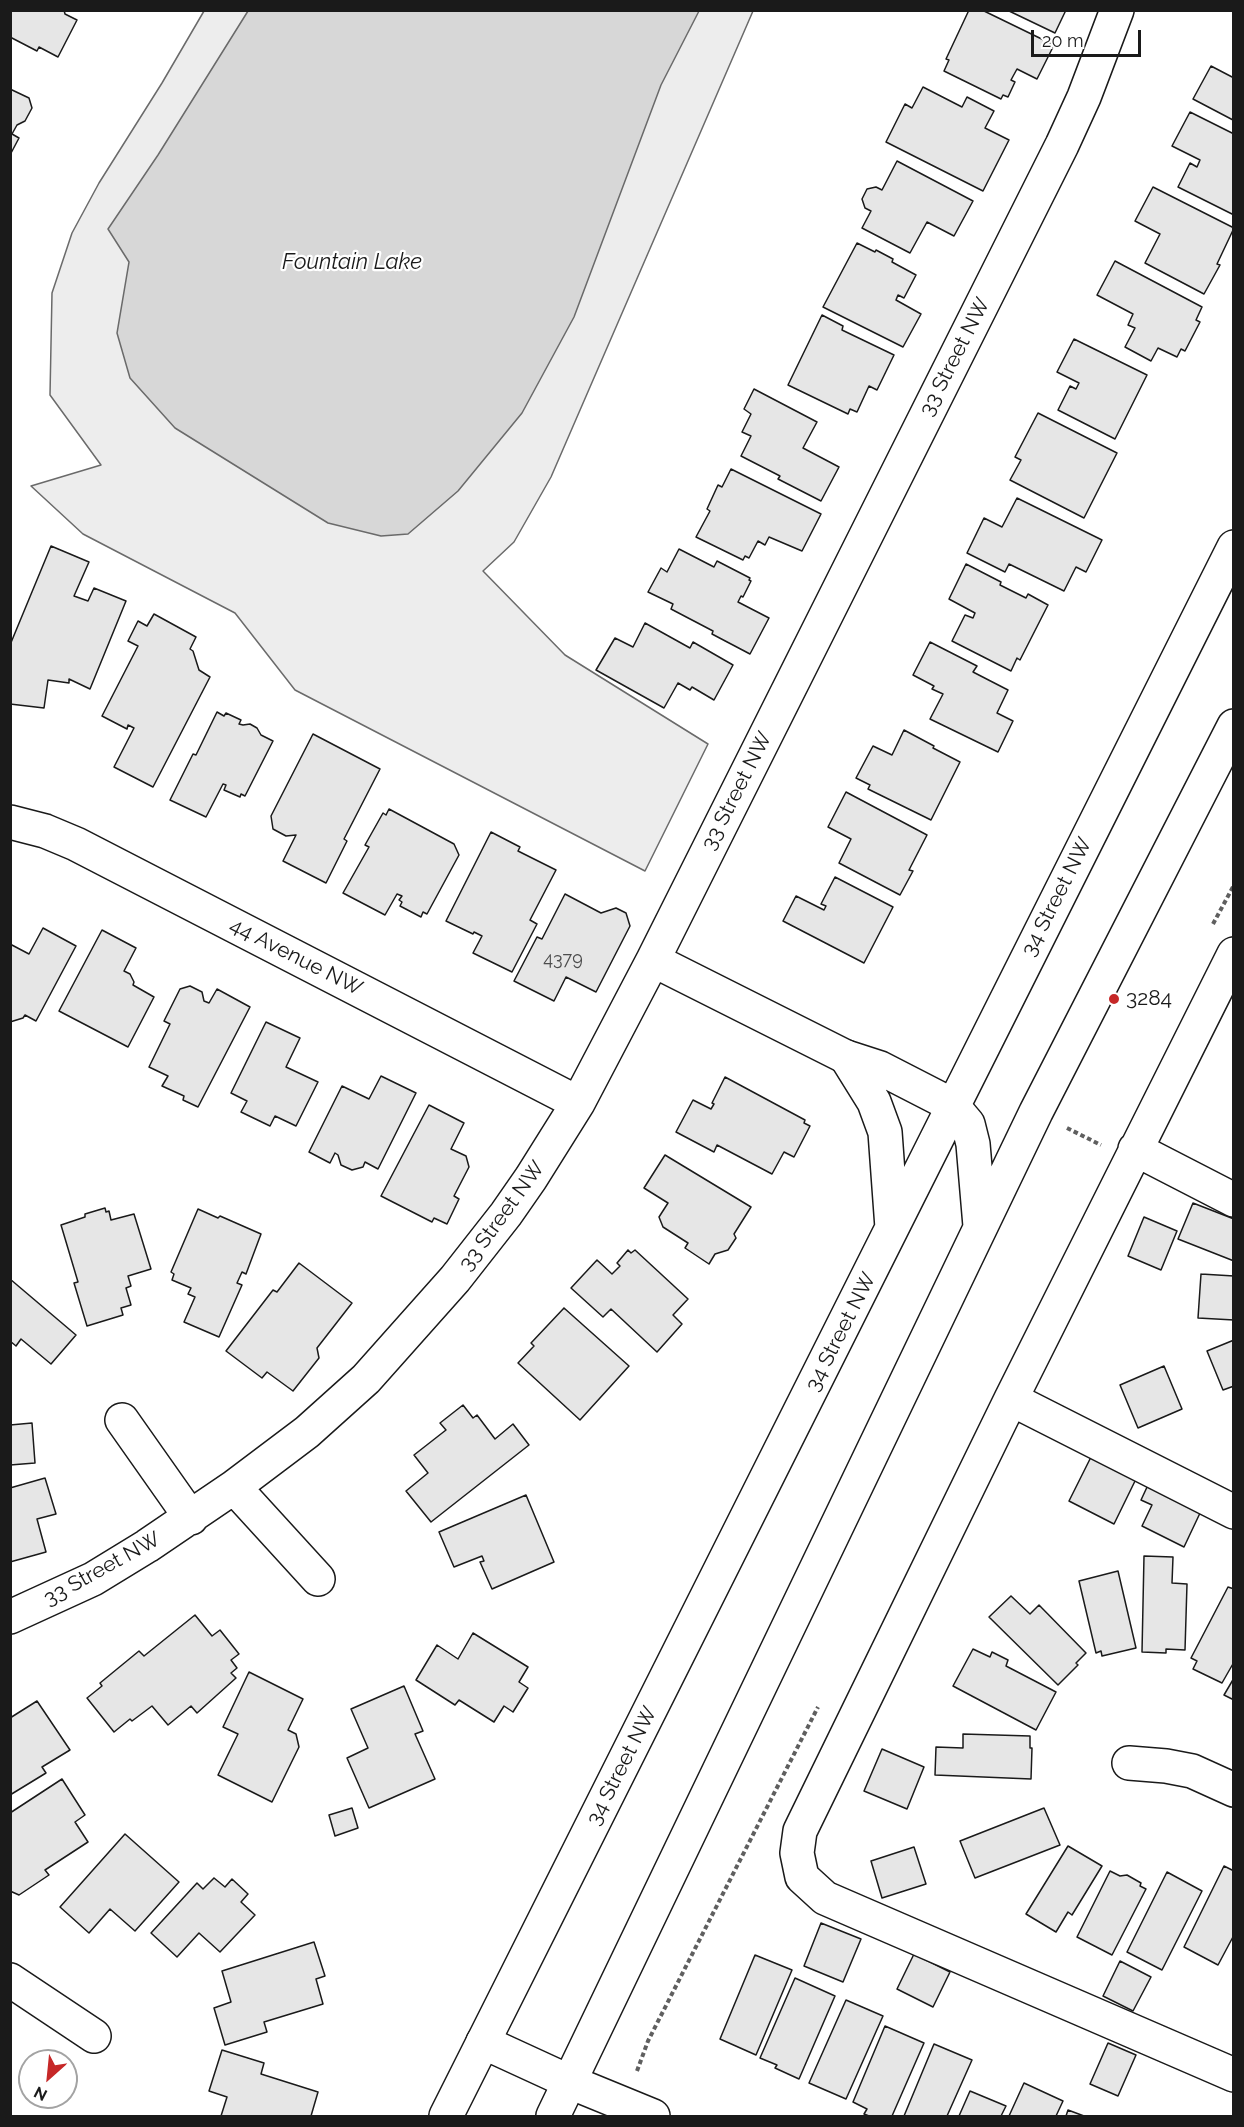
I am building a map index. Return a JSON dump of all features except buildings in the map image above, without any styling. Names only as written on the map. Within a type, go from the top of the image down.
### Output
[{"type":"main road","name":"33 Street NW","points":[[10,1617],[93,1579],[191,1518],[316,1424],[366,1379],[455,1280],[506,1214],[547,1155],[578,1103],[652,960],[1056,156],[1084,97],[1117,10]]},
{"type":"main road","name":"34 Street NW","points":[[446,2116],[1233,547]]},
{"type":"main road","points":[[553,2116],[1036,1112],[1233,726]]},
{"type":"main road","name":"44 Avenue NW","points":[[10,822],[45,831],[76,844],[578,1103]]},
{"type":"main road","points":[[1233,954],[1011,1399],[800,1831],[797,1853],[802,1876],[825,1898],[1233,2075]]},
{"type":"main road","points":[[652,960],[846,1057],[880,1068],[952,1105],[968,1124],[973,1144],[980,1228]]},
{"type":"main road","points":[[846,1057],[874,1102],[885,1132],[892,1230]]},
{"type":"main road","points":[[1135,1149],[1233,1200]]},
{"type":"main road","points":[[1011,1399],[1233,1512]]},
{"type":"main road","points":[[122,1419],[191,1518]]},
{"type":"main road","points":[[234,1487],[318,1579]]},
{"type":"main road","points":[[1129,1762],[1192,1771],[1233,1790]]},
{"type":"main road","points":[[10,1980],[94,2036]]},
{"type":"main road","points":[[483,2042],[570,2082],[653,2116]]},
{"type":"path","points":[[1060,1125],[1101,1145]]},
{"type":"shaded area","points":[[204,11],[753,11],[551,477],[514,542],[483,571],[565,655],[708,744],[645,871],[295,690],[235,613],[83,534],[31,486],[101,465],[50,395],[52,293],[72,233],[99,183]]},
{"type":"water","name":"Fountain Lake","points":[[248,11],[699,11],[661,85],[574,317],[522,413],[458,491],[408,534],[381,536],[328,523],[175,428],[130,378],[117,333],[129,262],[108,229],[158,155]]},
{"type":"place","name":"3284","points":[[1114,999]]}]
